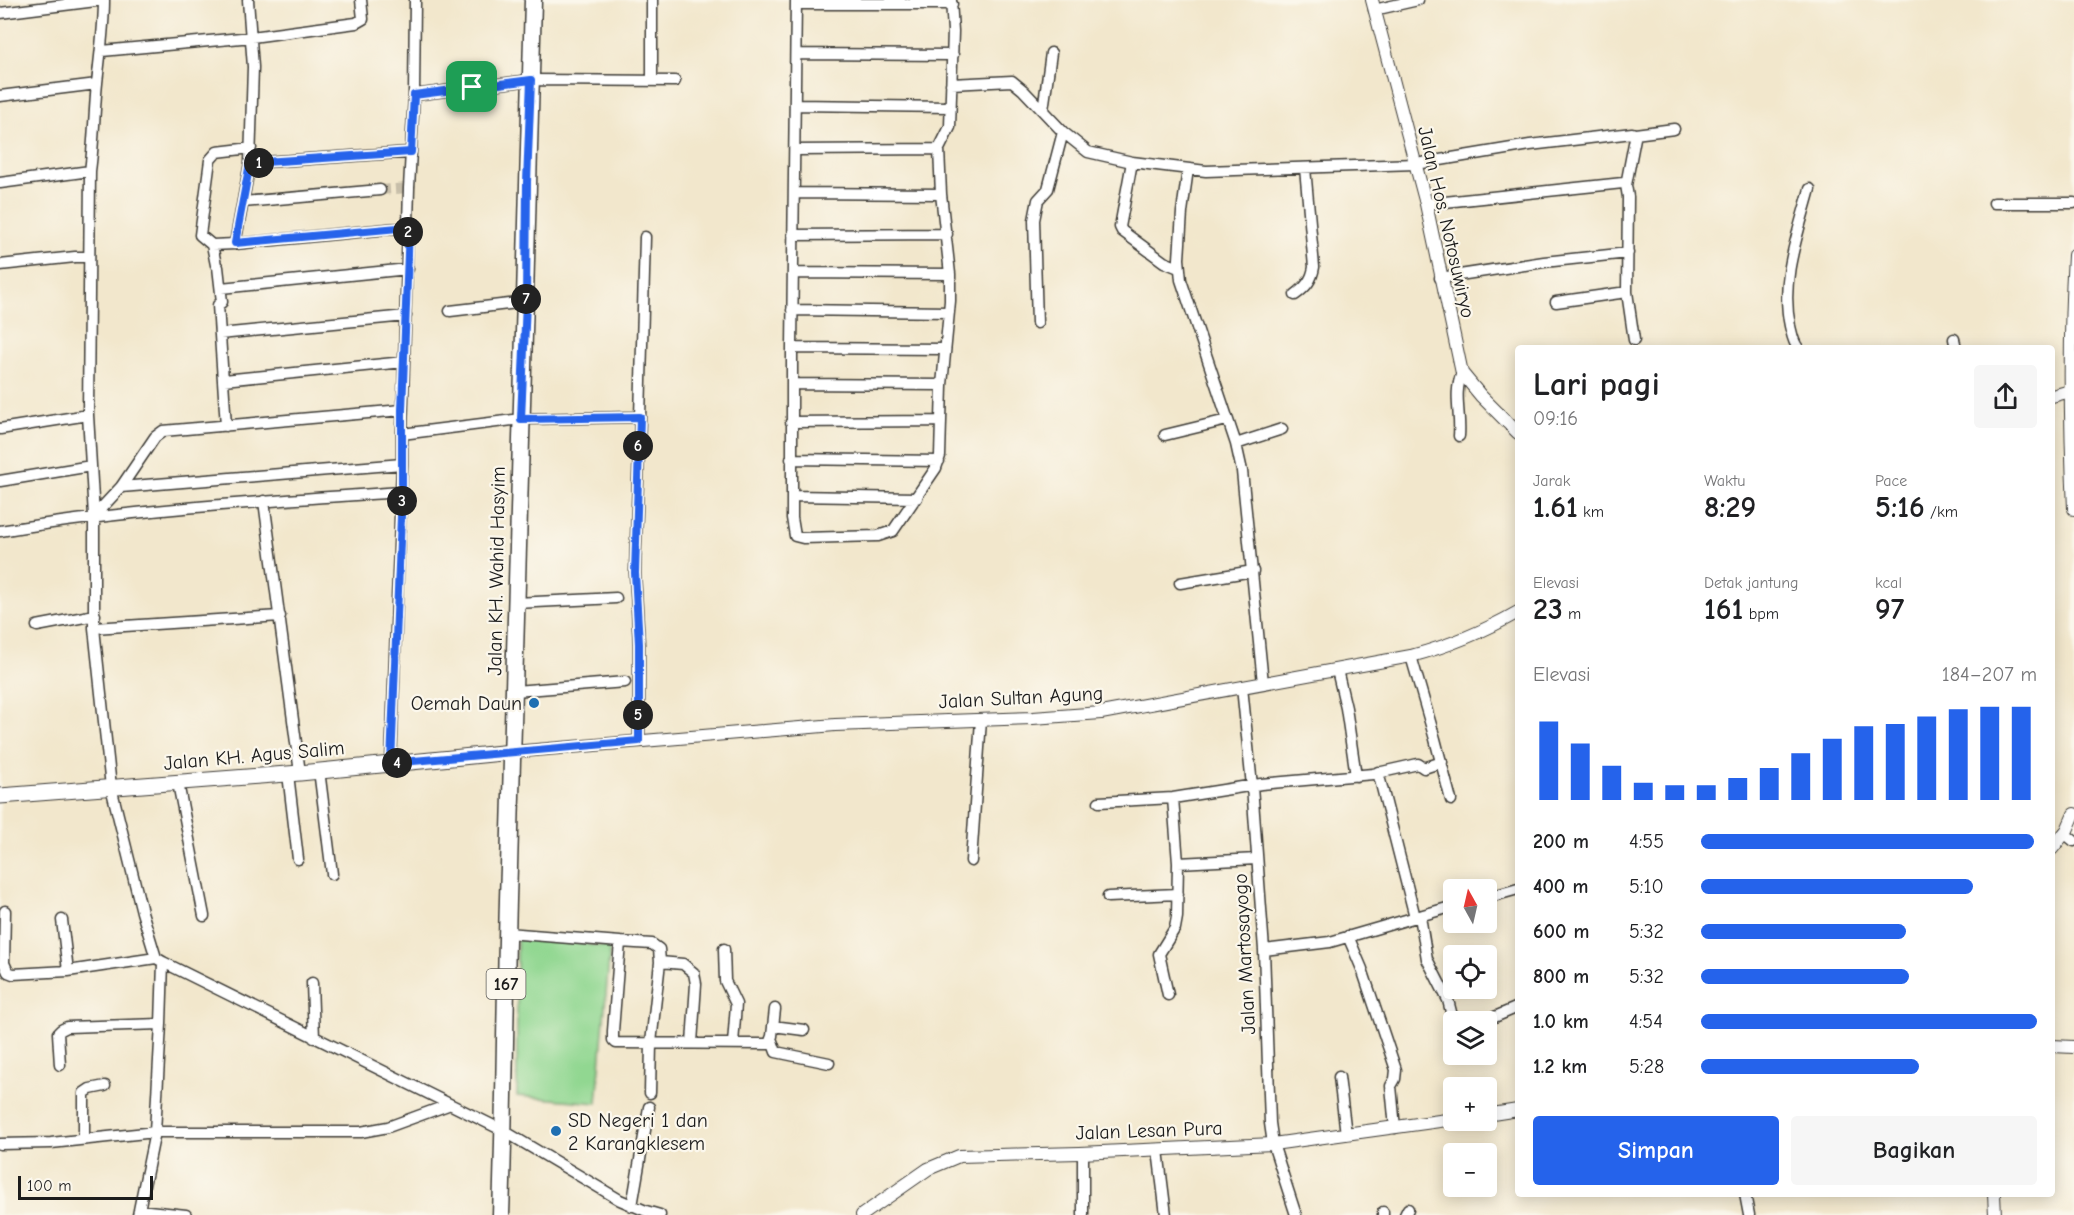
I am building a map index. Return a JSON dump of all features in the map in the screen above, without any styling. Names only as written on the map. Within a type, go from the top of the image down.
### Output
[{"type":"main road","name":"Jalan KH. Wahid Hasyim","points":[[501,1215],[533,0]]},
{"type":"main road","name":"Jalan KH. Agus Salim","points":[[0,796],[319,771],[512,752]]},
{"type":"street","points":[[0,13],[104,0],[102,51],[90,171],[88,415],[94,512],[94,628],[111,787],[142,912],[160,960],[161,1024],[155,1132],[139,1213],[186,1215]]},
{"type":"street","points":[[235,243],[251,148],[254,66],[248,0]]},
{"type":"street","points":[[102,51],[252,37],[357,23],[363,19],[361,0]]},
{"type":"street","points":[[391,763],[402,492],[402,410],[408,269],[408,188],[414,95],[415,0]]},
{"type":"street","points":[[652,0],[652,80]]},
{"type":"street","points":[[1373,5],[1418,0]]},
{"type":"street","points":[[796,2],[951,2],[953,56],[949,130],[939,149],[941,194],[950,274],[939,461],[917,498],[893,531],[878,536],[803,538],[795,536],[794,532],[791,422],[796,2]]},
{"type":"street","name":"Jalan Hos. Notosuwiryo","points":[[1373,5],[1426,204],[1462,373],[1469,383],[1515,426]]},
{"type":"street","points":[[1043,110],[1051,53]]},
{"type":"street","points":[[796,54],[953,56]]},
{"type":"street","points":[[414,95],[531,80],[675,81]]},
{"type":"street","points":[[951,84],[1012,81],[1063,132],[1088,152],[1132,162],[1216,171],[1416,164],[1530,145],[1629,132],[1635,134],[1674,129]]},
{"type":"street","points":[[0,96],[97,84]]},
{"type":"street","points":[[795,105],[950,107]]},
{"type":"street","points":[[1037,323],[1034,220],[1038,200],[1048,189],[1063,132]]},
{"type":"street","points":[[1634,340],[1627,292],[1626,185],[1635,134]]},
{"type":"street","points":[[226,426],[218,305],[222,302],[222,288],[212,245],[200,235],[210,160],[217,152],[251,148]]},
{"type":"street","points":[[795,150],[939,149]]},
{"type":"street","points":[[250,163],[411,152]]},
{"type":"street","points":[[1132,162],[1120,227],[1122,231],[1164,262],[1179,268]]},
{"type":"street","points":[[1295,295],[1307,285],[1314,267],[1305,168]]},
{"type":"street","points":[[1188,169],[1182,212],[1179,268],[1236,444],[1242,471],[1263,683]]},
{"type":"street","points":[[0,183],[90,171]]},
{"type":"street","points":[[1426,204],[1617,183],[1626,185]]},
{"type":"street","points":[[1796,345],[1792,336],[1786,290],[1810,189]]},
{"type":"street","points":[[243,202],[380,190]]},
{"type":"street","points":[[794,193],[941,194]]},
{"type":"street","points":[[1994,203],[2074,203]]},
{"type":"street","points":[[212,245],[409,227]]},
{"type":"street","points":[[794,235],[946,234]]},
{"type":"street","points":[[639,741],[639,644],[635,573],[645,237]]},
{"type":"street","points":[[1440,278],[1544,262],[1628,253]]},
{"type":"street","points":[[2074,255],[2071,311],[2074,509]]},
{"type":"street","points":[[0,265],[89,257]]},
{"type":"street","points":[[222,288],[408,269]]},
{"type":"street","points":[[793,273],[950,274]]},
{"type":"street","points":[[1556,302],[1627,292]]},
{"type":"street","points":[[450,311],[526,302]]},
{"type":"street","points":[[792,310],[949,312]]},
{"type":"street","points":[[220,334],[406,316]]},
{"type":"street","points":[[792,348],[945,349]]},
{"type":"street","points":[[224,380],[404,362]]},
{"type":"street","points":[[1459,436],[1461,421],[1457,391],[1462,373]]},
{"type":"street","points":[[792,384],[942,385]]},
{"type":"street","points":[[2055,395],[2072,390]]},
{"type":"street","points":[[94,512],[121,487],[158,433],[163,431],[402,410]]},
{"type":"street","points":[[0,429],[88,415]]},
{"type":"street","points":[[402,434],[521,419],[640,417]]},
{"type":"street","points":[[1165,435],[1227,420]]},
{"type":"street","points":[[791,422],[941,421]]},
{"type":"street","points":[[1236,444],[1282,429]]},
{"type":"street","points":[[791,459],[939,461]]},
{"type":"street","points":[[121,487],[402,464]]},
{"type":"street","points":[[0,481],[91,466]]},
{"type":"street","points":[[0,531],[94,512],[137,514],[264,501],[402,492]]},
{"type":"street","points":[[792,496],[917,498]]},
{"type":"street","points":[[264,501],[280,616],[294,773],[298,859]]},
{"type":"street","points":[[1180,583],[1253,571]]},
{"type":"street","points":[[516,603],[616,598]]},
{"type":"street","name":"Jalan Sultan Agung","points":[[512,752],[835,725],[1101,713],[1410,656],[1470,638],[1515,614]]},
{"type":"street","points":[[37,626],[94,615]]},
{"type":"street","points":[[94,628],[280,616]]},
{"type":"street","points":[[1410,656],[1451,800]]},
{"type":"street","points":[[1337,670],[1346,708],[1356,776]]},
{"type":"street","points":[[515,692],[626,682]]},
{"type":"street","name":"Jalan Martosayogo","points":[[1242,687],[1257,859],[1268,1095],[1273,1144],[1296,1215]]},
{"type":"street","points":[[971,861],[981,720]]},
{"type":"street","points":[[1099,802],[1173,798],[1304,779],[1356,776],[1418,764],[1424,768],[1442,762]]},
{"type":"street","points":[[319,771],[332,874]]},
{"type":"street","points":[[1378,772],[1427,959],[1448,1000],[1451,1011]]},
{"type":"street","points":[[178,783],[204,916]]},
{"type":"street","points":[[1168,994],[1159,954],[1175,928],[1178,864],[1173,798]]},
{"type":"street","points":[[2055,846],[2070,833],[2074,814]]},
{"type":"street","points":[[1178,864],[1257,859]]},
{"type":"street","points":[[1497,895],[1515,891]]},
{"type":"street","points":[[1108,897],[1178,894]]},
{"type":"street","points":[[1263,950],[1313,945],[1443,909]]},
{"type":"street","points":[[5,911],[4,963],[8,972],[68,971],[160,960],[504,1131],[632,1206],[660,1215]]},
{"type":"street","points":[[62,920],[68,971]]},
{"type":"street","points":[[507,933],[656,945],[659,949],[660,962],[651,1043],[650,1093]]},
{"type":"street","points":[[1348,936],[1362,969],[1396,1070],[1391,1086],[1395,1128]]},
{"type":"street","points":[[620,942],[613,1040],[620,1043],[734,1044],[769,1044],[772,1041]]},
{"type":"street","points":[[724,949],[725,981],[736,1004],[734,1044]]},
{"type":"street","points":[[660,962],[683,964],[694,972],[696,984],[692,1043]]},
{"type":"street","points":[[312,983],[314,1038]]},
{"type":"street","points":[[775,1008],[772,1041],[776,1052],[829,1063]]},
{"type":"street","points":[[1497,1016],[1515,1008]]},
{"type":"street","points":[[60,1065],[58,1033],[61,1030],[161,1024]]},
{"type":"street","points":[[773,1026],[804,1030]]},
{"type":"street","points":[[2055,1046],[2074,1047]]},
{"type":"street","points":[[1339,1077],[1346,1134]]},
{"type":"street","points":[[84,1140],[84,1093],[90,1089],[105,1086]]},
{"type":"street","points":[[0,1144],[39,1144],[155,1132],[339,1133],[369,1131],[388,1127],[448,1105]]},
{"type":"street","points":[[632,1206],[649,1107]]},
{"type":"street","points":[[1497,1113],[1515,1110]]},
{"type":"street","name":"Jalan Lesan Pura","points":[[862,1215],[928,1169],[953,1158],[979,1154],[1083,1153],[1273,1144],[1443,1121]]},
{"type":"street","points":[[1158,1150],[1166,1215]]},
{"type":"street","points":[[1083,1153],[1083,1215]]},
{"type":"street","points":[[1746,1197],[1749,1215]]},
{"type":"street","points":[[1994,1197],[1995,1215]]},
{"type":"green space","points":[[517,936],[610,947],[597,1103],[517,1096]]},
{"type":"tunnel","points":[[380,190],[407,188]]},
{"type":"place","name":"Oemah Daun","points":[[534,703]]},
{"type":"place","name":"SD Negeri 1 dan 2 Karangklesem","points":[[556,1131]]},
{"type":"route","points":[[531,80],[521,419],[640,417],[635,573],[639,644],[639,741],[391,763],[402,492],[402,410],[409,227],[235,243],[250,163],[411,152],[414,95],[472,87],[531,80]]}]
